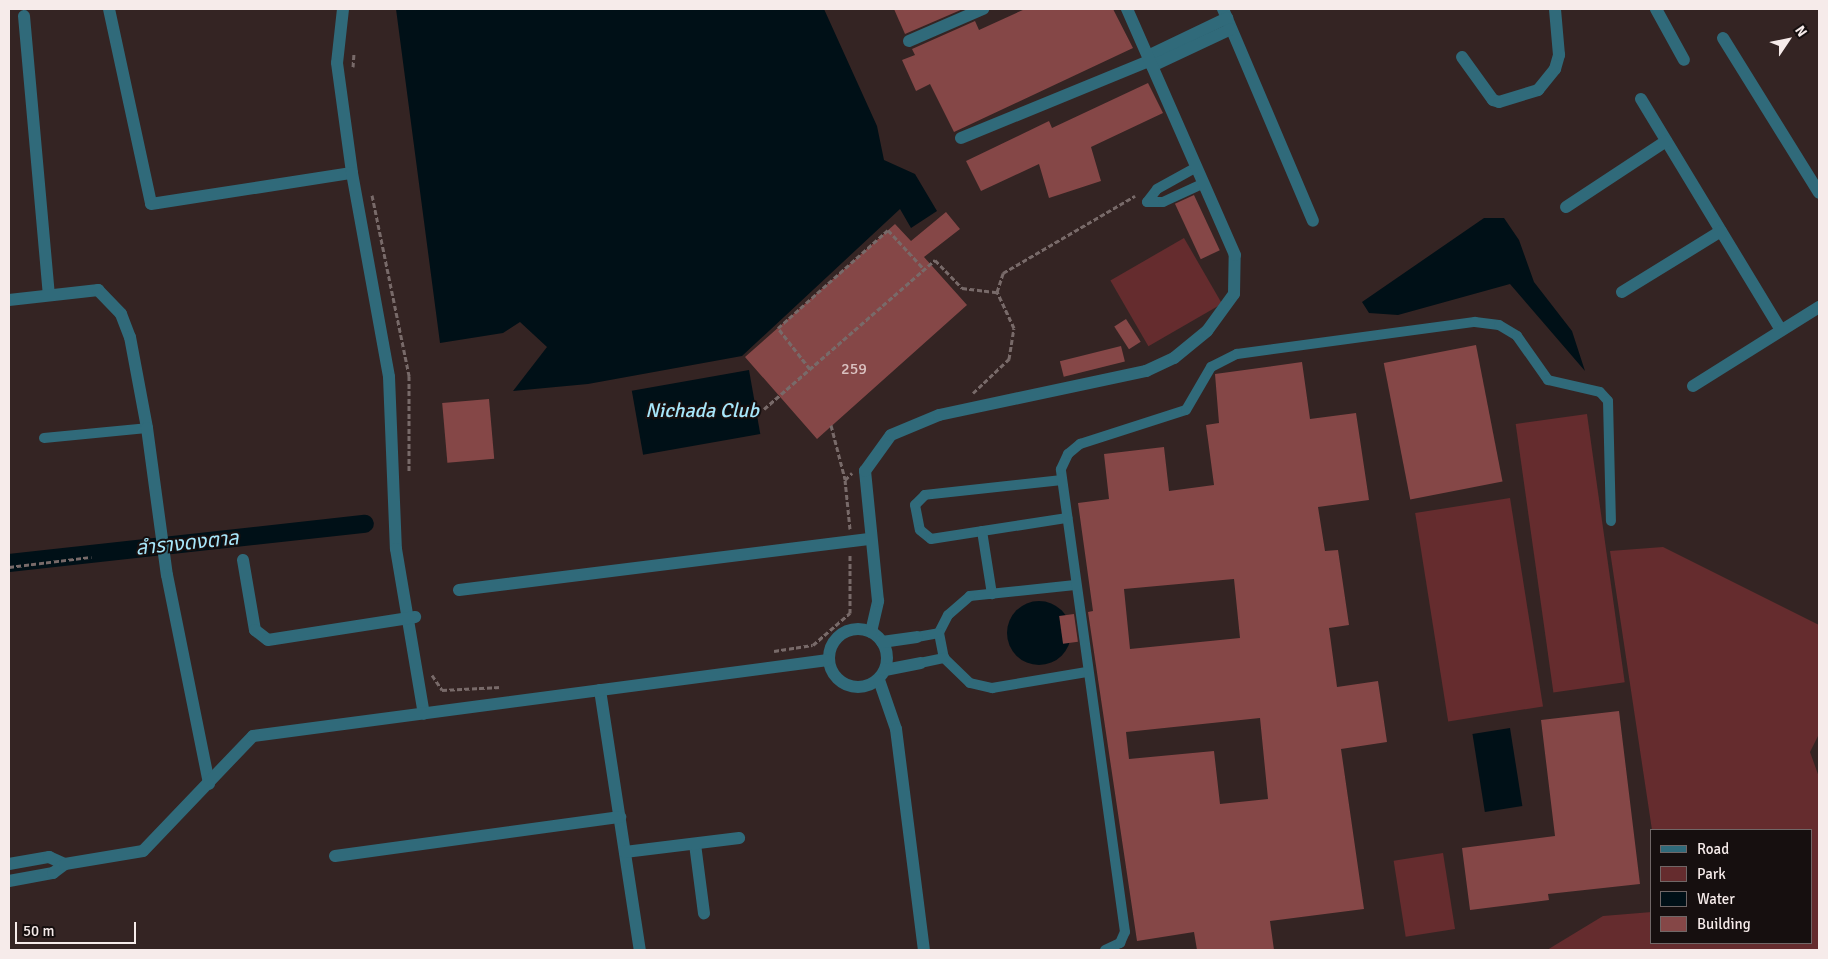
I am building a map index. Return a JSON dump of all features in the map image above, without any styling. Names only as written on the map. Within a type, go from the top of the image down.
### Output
[{"type":"street","points":[[109,9],[151,204],[352,173]]},
{"type":"street","points":[[343,9],[337,63],[352,173],[390,377],[396,549],[411,618],[424,714]]},
{"type":"street","points":[[909,42],[983,9]]},
{"type":"street","points":[[871,632],[878,601],[865,471],[891,435],[939,415],[1146,371],[1174,358],[1207,331],[1234,294],[1235,255],[1202,184],[1127,9]]},
{"type":"street","points":[[1462,57],[1493,100],[1499,102],[1538,90],[1555,69],[1559,55],[1555,9]]},
{"type":"street","points":[[1656,9],[1684,60]]},
{"type":"street","points":[[961,138],[1149,61],[1228,15],[1313,221]]},
{"type":"street","points":[[24,16],[49,294]]},
{"type":"street","points":[[1723,38],[1819,193]]},
{"type":"street","points":[[1641,99],[1781,330]]},
{"type":"street","points":[[1566,207],[1666,141]]},
{"type":"street","points":[[1622,292],[1721,231]]},
{"type":"street","points":[[9,300],[98,290],[113,302],[130,337],[160,506],[167,575],[209,784]]},
{"type":"street","points":[[1693,386],[1819,307]]},
{"type":"street","points":[[460,590],[871,539]]},
{"type":"street","points":[[243,560],[255,630],[268,640],[411,618]]},
{"type":"street","points":[[920,663],[882,675],[864,688],[852,688],[839,681],[828,660],[830,648],[842,633],[856,628],[871,632],[882,642],[888,657],[882,675],[896,729],[924,950]]},
{"type":"street","points":[[882,642],[917,637]]},
{"type":"street","points":[[9,881],[53,873],[65,864],[142,851],[209,784],[253,736],[828,660]]},
{"type":"street","points":[[600,690],[640,950]]},
{"type":"street","points":[[334,856],[620,817]]},
{"type":"street","points":[[625,852],[739,838]]},
{"type":"street","points":[[695,844],[704,913]]},
{"type":"street","points":[[9,864],[49,857],[65,864]]},
{"type":"lane","points":[[1195,168],[1157,189],[1147,202],[1163,202],[1202,184]]},
{"type":"lane","points":[[1105,950],[1120,943],[1126,932],[1087,672],[1062,480],[1061,469],[1068,454],[1080,444],[1186,410],[1211,366],[1224,358],[1474,322],[1499,325],[1517,336],[1548,380],[1600,392],[1608,401],[1611,521]]},
{"type":"lane","points":[[44,438],[147,428]]},
{"type":"lane","points":[[1062,480],[925,495],[915,505],[920,530],[926,537],[982,531],[1067,518]]},
{"type":"lane","points":[[982,531],[992,594]]},
{"type":"lane","points":[[1075,585],[970,596],[948,615],[939,633],[944,658],[970,683],[992,688],[1087,672]]},
{"type":"lane","points":[[917,637],[939,633]]},
{"type":"lane","points":[[920,663],[944,658]]},
{"type":"path","points":[[354,47],[354,76]]},
{"type":"path","points":[[371,188],[409,376],[409,483]]},
{"type":"path","points":[[966,395],[1009,359],[1014,328],[997,292],[1003,273],[1143,192]]},
{"type":"path","points":[[810,369],[778,328],[888,230],[924,270]]},
{"type":"path","points":[[764,408],[935,260],[962,288],[997,292]]},
{"type":"path","points":[[766,652],[813,645],[850,613],[850,542],[845,480],[831,425]]},
{"type":"path","points":[[845,480],[857,467]]},
{"type":"path","points":[[9,566],[91,557]]},
{"type":"path","points":[[426,668],[442,690],[504,687]]},
{"type":"green space","points":[[1184,238],[1222,304],[1148,346],[1110,280]]},
{"type":"green space","points":[[1587,414],[1625,682],[1553,692],[1516,424]]},
{"type":"green space","points":[[1510,498],[1543,706],[1448,721],[1415,513]]},
{"type":"green space","points":[[1663,547],[1819,625],[1819,734],[1810,752],[1819,777],[1819,950],[1547,950],[1603,916],[1650,912],[1650,944],[1813,944],[1813,829],[1652,829],[1610,551]]},
{"type":"green space","points":[[1443,853],[1455,929],[1406,937],[1394,861]]},
{"type":"water","points":[[396,9],[824,9],[877,126],[884,160],[915,174],[937,211],[911,228],[900,209],[742,356],[588,384],[513,391],[547,347],[520,322],[503,333],[440,343]]},
{"type":"water","points":[[1484,218],[1504,218],[1519,240],[1534,282],[1572,331],[1585,371],[1510,284],[1398,315],[1369,313],[1362,302]]},
{"type":"water","name":"Nichada Club","points":[[749,370],[760,434],[643,455],[632,391]]},
{"type":"water","points":[[1039,601],[1051,603],[1062,610],[1069,621],[1071,633],[1069,645],[1062,656],[1051,663],[1039,665],[1027,663],[1016,656],[1009,645],[1007,633],[1009,621],[1016,610],[1027,603]]},
{"type":"water","points":[[1510,728],[1522,806],[1485,812],[1472,734]]},
{"type":"building","points":[[894,9],[963,9],[905,34]]},
{"type":"building","points":[[1025,9],[1113,9],[1133,48],[954,132],[930,84],[916,91],[902,60],[915,55],[912,49],[975,21],[979,30]]},
{"type":"building","points":[[1148,83],[1163,113],[1091,147],[1101,181],[1049,198],[1039,164],[981,191],[966,161],[1049,121],[1052,128]]},
{"type":"building","points":[[1194,195],[1220,250],[1201,259],[1175,204]]},
{"type":"building","points":[[946,212],[960,229],[924,257],[967,305],[817,439],[745,357],[895,224],[911,241]]},
{"type":"building","points":[[1126,319],[1141,342],[1129,349],[1114,327]]},
{"type":"building","points":[[1476,345],[1503,481],[1410,499],[1384,363]]},
{"type":"building","points":[[1121,346],[1125,362],[1064,377],[1060,361]]},
{"type":"building","points":[[1302,362],[1310,419],[1356,413],[1369,500],[1318,507],[1325,551],[1338,550],[1349,625],[1329,628],[1337,687],[1378,681],[1387,742],[1341,749],[1364,909],[1270,921],[1274,950],[1197,950],[1194,932],[1137,941],[1088,612],[1093,611],[1078,503],[1109,499],[1104,454],[1164,447],[1169,491],[1214,485],[1206,425],[1219,423],[1215,374]],"holes":[[[1234,579],[1240,638],[1130,649],[1124,589]],[[1260,718],[1268,799],[1220,804],[1214,751],[1129,759],[1126,732]]]},
{"type":"building","points":[[489,399],[494,459],[447,463],[442,403]]},
{"type":"building","points":[[1074,614],[1078,642],[1063,644],[1059,616]]},
{"type":"building","points":[[1619,711],[1640,884],[1548,894],[1549,900],[1470,910],[1462,848],[1555,836],[1541,720]]},
{"type":"waterway","name":"ลำรางดงตาล","points":[[9,563],[365,524]]}]
